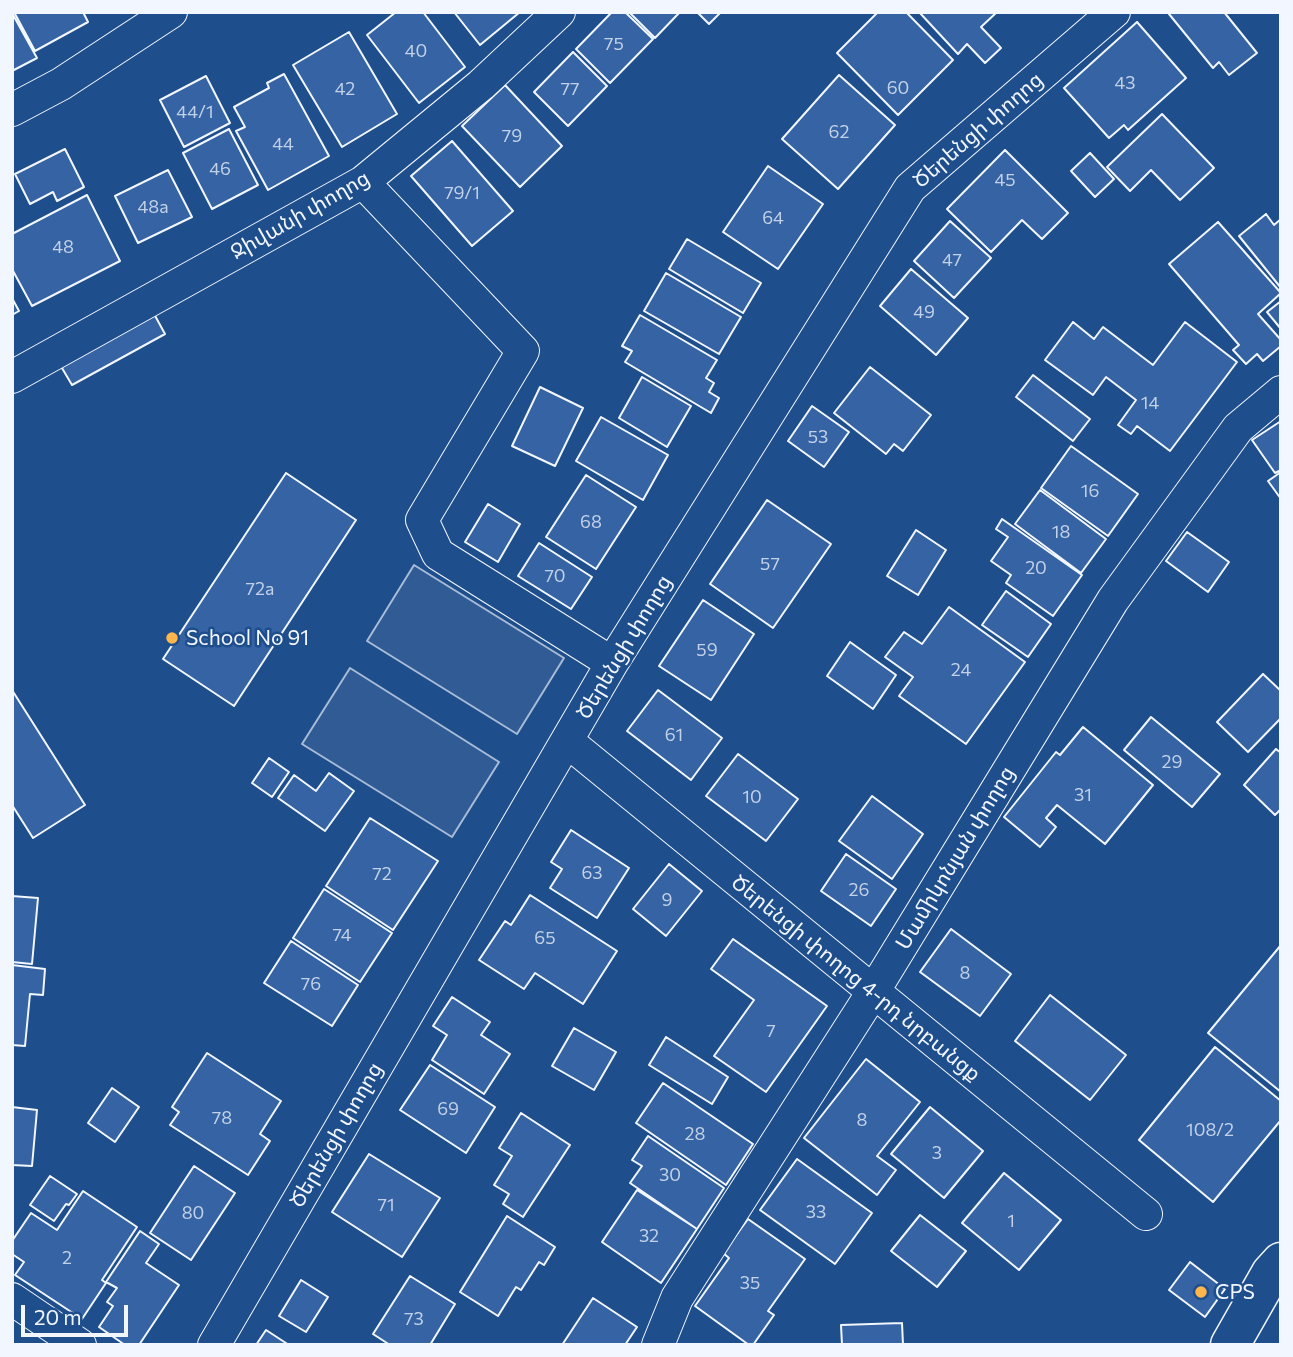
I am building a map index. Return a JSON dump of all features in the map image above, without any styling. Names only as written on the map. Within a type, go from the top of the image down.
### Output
[{"type":"main road","points":[[1230,1345],[1271,1273],[1281,1262]]},
{"type":"street","points":[[12,110],[61,84],[171,12]]},
{"type":"street","name":"Ջիվանի փողոց","points":[[12,377],[363,182],[481,85],[559,12]]},
{"type":"street","name":"Ծերենցի փողոց","points":[[214,1345],[612,663],[910,188],[1114,12]]},
{"type":"street","points":[[363,182],[523,351],[422,520],[438,554],[612,663]]},
{"type":"street","name":"Մամիկոնյան փողոց","points":[[659,1345],[677,1298],[873,992],[1113,600],[1238,428],[1281,392]]},
{"type":"street","name":"Ծերենցի փողոց 4-րդ նրբանցք","points":[[567,741],[1146,1214]]},
{"type":"street","points":[[12,1299],[80,1345]]},
{"type":"shaded area","points":[[414,565],[564,658],[517,734],[367,641]]},
{"type":"shaded area","points":[[350,668],[499,762],[452,837],[302,744]]},
{"type":"building","points":[[14,12],[83,12],[88,22],[35,51]]},
{"type":"building","points":[[396,12],[423,12],[465,67],[419,103],[367,35]]},
{"type":"building","points":[[454,12],[520,12],[480,45]]},
{"type":"building","points":[[612,12],[625,12],[653,39],[610,83],[576,49]]},
{"type":"building","points":[[629,12],[680,12],[655,38]]},
{"type":"building","points":[[697,12],[721,12],[709,24]]},
{"type":"building","points":[[878,12],[906,12],[953,60],[898,115],[837,53]]},
{"type":"building","points":[[919,12],[997,12],[981,27],[1001,48],[985,63],[967,44],[958,54]]},
{"type":"building","points":[[1224,12],[1257,53],[1229,75],[1219,62],[1213,68],[1169,14]]},
{"type":"building","points":[[12,13],[37,58],[12,71]]},
{"type":"building","points":[[1137,22],[1186,78],[1128,130],[1124,125],[1109,138],[1064,88]]},
{"type":"building","points":[[349,32],[397,114],[342,147],[293,65]]},
{"type":"building","points":[[573,52],[607,86],[568,126],[534,92]]},
{"type":"building","points":[[284,74],[329,156],[268,190],[236,131],[245,127],[234,107],[269,88],[267,83]]},
{"type":"building","points":[[839,75],[895,125],[838,189],[782,139]]},
{"type":"building","points":[[206,76],[230,123],[184,147],[160,100]]},
{"type":"building","points":[[505,85],[562,146],[520,187],[462,126]]},
{"type":"building","points":[[1162,114],[1214,168],[1180,200],[1151,170],[1130,191],[1107,167]]},
{"type":"building","points":[[229,129],[258,185],[212,209],[183,153]]},
{"type":"building","points":[[452,141],[513,211],[472,246],[411,176]]},
{"type":"building","points":[[65,149],[84,187],[57,201],[53,192],[30,204],[15,174]]},
{"type":"building","points":[[1005,150],[1068,213],[1042,239],[1022,220],[991,252],[947,209]]},
{"type":"building","points":[[1090,153],[1114,179],[1095,197],[1071,171]]},
{"type":"building","points":[[768,166],[823,204],[778,269],[723,232]]},
{"type":"building","points":[[168,170],[192,217],[138,243],[115,196]]},
{"type":"building","points":[[87,195],[120,261],[32,306],[12,269],[12,234]]},
{"type":"building","points":[[1266,214],[1274,225],[1281,219],[1281,288],[1239,236]]},
{"type":"building","points":[[950,221],[991,258],[954,298],[914,261]]},
{"type":"building","points":[[1218,222],[1281,293],[1258,314],[1281,340],[1281,346],[1263,361],[1257,354],[1246,364],[1233,350],[1239,345],[1169,264]]},
{"type":"building","points":[[687,239],[761,283],[743,313],[669,269]]},
{"type":"building","points":[[911,269],[968,318],[936,355],[880,306]]},
{"type":"building","points":[[666,273],[741,317],[719,354],[644,311]]},
{"type":"building","points":[[12,298],[19,311],[12,315]]},
{"type":"building","points":[[1281,301],[1281,329],[1267,312]]},
{"type":"building","points":[[153,312],[165,334],[72,385],[59,363]]},
{"type":"building","points":[[640,315],[717,360],[706,378],[714,383],[709,392],[719,398],[711,413],[625,362],[632,351],[622,346]]},
{"type":"building","points":[[1073,322],[1094,339],[1103,327],[1153,365],[1185,322],[1237,362],[1170,451],[1137,426],[1131,434],[1118,425],[1136,400],[1106,377],[1093,395],[1045,360]]},
{"type":"building","points":[[870,367],[931,415],[903,451],[894,444],[886,454],[834,413]]},
{"type":"building","points":[[1033,375],[1090,419],[1073,441],[1016,397]]},
{"type":"building","points":[[642,377],[691,406],[667,447],[619,418]]},
{"type":"building","points":[[540,387],[583,408],[555,466],[512,446]]},
{"type":"building","points":[[812,406],[849,432],[824,467],[788,441]]},
{"type":"building","points":[[601,417],[668,455],[643,500],[576,461]]},
{"type":"building","points":[[1281,421],[1281,470],[1275,473],[1252,440]]},
{"type":"building","points":[[1071,446],[1138,494],[1108,536],[1041,488]]},
{"type":"building","points":[[1281,472],[1281,499],[1268,481]]},
{"type":"building","points":[[286,473],[356,520],[234,706],[163,659]]},
{"type":"building","points":[[586,475],[636,507],[596,569],[546,537]]},
{"type":"building","points":[[1040,490],[1106,539],[1081,573],[1015,524]]},
{"type":"building","points":[[767,500],[831,544],[773,628],[710,584]]},
{"type":"building","points":[[488,504],[520,524],[498,562],[465,542]]},
{"type":"building","points":[[1002,519],[1082,575],[1053,616],[1006,583],[1011,575],[991,561],[1008,537],[996,529]]},
{"type":"building","points":[[916,530],[946,550],[918,595],[887,576]]},
{"type":"building","points":[[1187,532],[1229,562],[1208,592],[1166,561]]},
{"type":"building","points":[[539,543],[592,577],[571,609],[518,576]]},
{"type":"building","points":[[1006,591],[1051,624],[1028,657],[982,625]]},
{"type":"building","points":[[703,600],[754,634],[711,700],[659,666]]},
{"type":"building","points":[[949,607],[1025,662],[966,744],[899,696],[913,677],[885,657],[904,632],[922,644]]},
{"type":"building","points":[[850,642],[896,675],[873,709],[827,676]]},
{"type":"building","points":[[1263,674],[1281,691],[1281,718],[1248,752],[1217,722]]},
{"type":"building","points":[[12,690],[85,805],[33,838],[12,805]]},
{"type":"building","points":[[658,690],[722,738],[691,780],[627,731]]},
{"type":"building","points":[[1151,717],[1220,774],[1192,807],[1124,750]]},
{"type":"building","points":[[1083,727],[1153,785],[1105,844],[1057,805],[1046,818],[1056,827],[1040,847],[1004,817],[1056,752],[1060,755]]},
{"type":"building","points":[[1276,749],[1281,753],[1281,809],[1275,815],[1244,785]]},
{"type":"building","points":[[738,754],[798,799],[766,841],[706,796]]},
{"type":"building","points":[[269,758],[289,772],[272,797],[252,783]]},
{"type":"building","points":[[329,773],[354,791],[325,831],[278,798],[294,775],[316,791]]},
{"type":"building","points":[[872,796],[923,834],[892,879],[839,841]]},
{"type":"building","points":[[370,818],[438,861],[393,930],[326,886]]},
{"type":"building","points":[[571,830],[629,868],[597,918],[550,888],[562,869],[551,862]]},
{"type":"building","points":[[846,854],[896,889],[871,926],[821,891]]},
{"type":"building","points":[[669,864],[702,891],[666,936],[633,909]]},
{"type":"building","points":[[324,889],[392,933],[360,982],[293,938]]},
{"type":"building","points":[[530,895],[617,951],[583,1004],[535,973],[524,989],[479,960],[505,921],[511,925]]},
{"type":"building","points":[[12,896],[38,898],[32,964],[12,962]]},
{"type":"building","points":[[951,929],[1011,974],[980,1016],[920,972]]},
{"type":"building","points":[[733,939],[827,1006],[766,1092],[714,1056],[754,1000],[711,969]]},
{"type":"building","points":[[291,941],[358,985],[332,1026],[264,983]]},
{"type":"building","points":[[1281,945],[1281,1092],[1208,1033]]},
{"type":"building","points":[[12,965],[45,969],[43,995],[30,994],[25,1046],[12,1045]]},
{"type":"building","points":[[1050,995],[1126,1055],[1090,1100],[1015,1041]]},
{"type":"building","points":[[452,997],[490,1022],[481,1035],[510,1054],[484,1094],[432,1060],[447,1035],[433,1026]]},
{"type":"building","points":[[574,1028],[616,1052],[594,1090],[552,1066]]},
{"type":"building","points":[[666,1037],[728,1077],[712,1104],[649,1065]]},
{"type":"building","points":[[1215,1047],[1281,1101],[1281,1120],[1213,1202],[1139,1140]]},
{"type":"building","points":[[207,1053],[281,1101],[260,1134],[270,1141],[248,1175],[170,1125],[179,1112],[172,1107]]},
{"type":"building","points":[[866,1059],[920,1102],[877,1156],[896,1170],[877,1195],[804,1138]]},
{"type":"building","points":[[430,1065],[495,1107],[466,1153],[400,1110]]},
{"type":"building","points":[[663,1083],[753,1144],[726,1185],[636,1123]]},
{"type":"building","points":[[112,1088],[139,1107],[115,1142],[88,1123]]},
{"type":"building","points":[[12,1107],[37,1110],[32,1166],[12,1165]]},
{"type":"building","points":[[930,1107],[983,1151],[944,1198],[891,1154]]},
{"type":"building","points":[[521,1113],[570,1145],[523,1217],[503,1204],[509,1194],[494,1185],[512,1156],[499,1148]]},
{"type":"building","points":[[648,1136],[724,1188],[697,1229],[630,1183],[642,1166],[632,1160]]},
{"type":"building","points":[[369,1154],[440,1198],[402,1257],[332,1212]]},
{"type":"building","points":[[797,1159],[872,1213],[835,1264],[760,1210]]},
{"type":"building","points":[[194,1166],[235,1193],[191,1260],[150,1233]]},
{"type":"building","points":[[1004,1173],[1061,1220],[1019,1270],[962,1223]]},
{"type":"building","points":[[50,1176],[77,1194],[54,1221],[30,1205]]},
{"type":"building","points":[[637,1190],[697,1229],[661,1283],[602,1242]]},
{"type":"building","points":[[83,1191],[137,1227],[102,1280],[106,1283],[82,1319],[15,1275],[24,1262],[12,1254],[12,1241],[31,1213],[57,1230]]},
{"type":"building","points":[[920,1215],[966,1251],[937,1287],[891,1251]]},
{"type":"building","points":[[507,1216],[555,1247],[544,1265],[539,1262],[521,1290],[516,1287],[498,1316],[460,1292]]},
{"type":"building","points":[[748,1219],[805,1259],[768,1311],[774,1315],[753,1345],[749,1345],[695,1306],[729,1258],[723,1253]]},
{"type":"building","points":[[140,1231],[159,1244],[146,1263],[179,1285],[139,1345],[125,1345],[99,1327],[113,1306],[107,1302],[117,1288],[106,1282]]},
{"type":"building","points":[[1190,1262],[1225,1289],[1205,1317],[1169,1290]]},
{"type":"building","points":[[410,1276],[455,1304],[430,1345],[390,1345],[373,1334]]},
{"type":"building","points":[[301,1280],[328,1297],[306,1332],[279,1316]]},
{"type":"building","points":[[593,1298],[637,1327],[625,1345],[562,1345]]},
{"type":"building","points":[[902,1323],[903,1345],[842,1345],[841,1325]]},
{"type":"building","points":[[266,1330],[289,1345],[256,1345]]},
{"type":"place","name":"School No 91","points":[[172,638]]},
{"type":"place","name":"CPS","points":[[1201,1292]]}]
